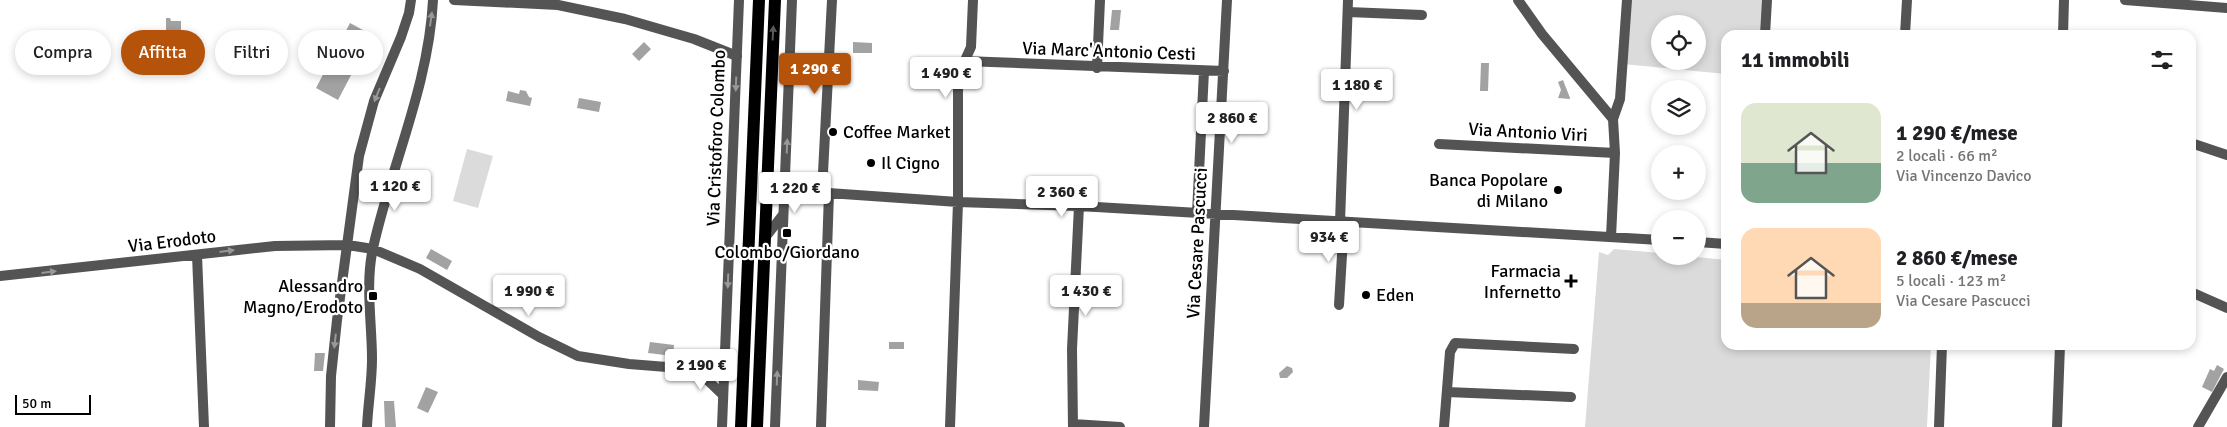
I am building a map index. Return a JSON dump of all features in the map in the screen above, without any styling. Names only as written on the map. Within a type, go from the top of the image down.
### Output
[{"type":"main road","name":"Via Cristoforo Colombo","points":[[741,427],[759,0]]},
{"type":"main road","points":[[757,427],[775,0]]},
{"type":"street","points":[[330,427],[332,365],[358,164],[366,128],[377,94],[407,21],[411,0]]},
{"type":"street","points":[[367,427],[372,373],[370,276],[372,249],[419,80],[433,0]]},
{"type":"street","points":[[454,0],[558,5],[625,19],[694,39],[737,56]]},
{"type":"street","name":"Via Cristoforo Colombo","points":[[722,427],[739,0]]},
{"type":"street","points":[[775,427],[792,0]]},
{"type":"street","points":[[820,427],[832,0]]},
{"type":"street","points":[[950,427],[958,202],[958,83],[971,45],[973,0]]},
{"type":"street","points":[[1097,68],[1100,0]]},
{"type":"street","name":"Via Cesare Pascucci","points":[[1204,427],[1227,0]]},
{"type":"street","points":[[1339,305],[1348,0]]},
{"type":"street","points":[[1518,0],[1542,34],[1613,119]]},
{"type":"street","points":[[1611,237],[1615,153],[1613,119],[1620,99],[1626,0]]},
{"type":"street","points":[[1765,30],[1767,0]]},
{"type":"street","points":[[1905,30],[1907,0]]},
{"type":"street","points":[[2062,30],[2064,0]]},
{"type":"street","points":[[2125,0],[2227,8]]},
{"type":"street","points":[[1348,12],[1422,15]]},
{"type":"street","name":"Via Marc'Antonio Cesti","points":[[964,61],[1097,68],[1224,71]]},
{"type":"street","name":"Via Cesare Pascucci","points":[[1197,213],[1204,71]]},
{"type":"street","name":"Via Antonio Viri","points":[[1439,144],[1615,153]]},
{"type":"street","points":[[2196,146],[2227,155]]},
{"type":"street","points":[[785,190],[958,202],[1079,206],[1651,239]]},
{"type":"street","points":[[1079,206],[1072,349],[1073,426],[1120,427]]},
{"type":"street","points":[[764,239],[782,216]]},
{"type":"street","points":[[1706,243],[1721,244]]},
{"type":"street","name":"Via Erodoto","points":[[0,276],[293,244],[348,245],[372,249]]},
{"type":"street","points":[[372,249],[420,269],[539,337],[578,356],[629,364],[692,369],[712,363],[725,351]]},
{"type":"street","points":[[196,255],[204,427]]},
{"type":"street","points":[[2196,294],[2227,308]]},
{"type":"street","points":[[1444,427],[1450,352],[1455,343],[1574,349]]},
{"type":"street","points":[[1939,427],[1942,350]]},
{"type":"street","points":[[2057,427],[2060,350]]},
{"type":"street","points":[[692,369],[701,374],[723,395]]},
{"type":"street","points":[[2198,427],[2227,377]]},
{"type":"street","points":[[1447,392],[1571,397]]},
{"type":"shaded area","points":[[1627,0],[1766,0],[1765,30],[1721,30],[1721,74],[1685,70],[1706,70],[1706,15],[1651,15],[1651,67],[1623,64]]},
{"type":"shaded area","points":[[1112,10],[1121,10],[1119,30],[1110,30]]},
{"type":"shaded area","points":[[166,18],[170,18],[171,21],[181,21],[181,30],[166,30]]},
{"type":"shaded area","points":[[350,23],[363,30],[346,30]]},
{"type":"shaded area","points":[[644,42],[651,49],[639,61],[632,54]]},
{"type":"shaded area","points":[[853,42],[872,43],[872,53],[853,53]]},
{"type":"shaded area","points":[[1481,63],[1489,63],[1488,91],[1480,91]]},
{"type":"shaded area","points":[[921,69],[936,69],[936,76],[921,76]]},
{"type":"shaded area","points":[[323,75],[351,75],[338,100],[316,88]]},
{"type":"shaded area","points":[[1563,80],[1570,99],[1558,98],[1561,90],[1558,82]]},
{"type":"shaded area","points":[[520,90],[526,91],[529,97],[532,98],[530,106],[506,101],[508,91],[519,94]]},
{"type":"shaded area","points":[[579,98],[601,102],[599,112],[577,108]]},
{"type":"shaded area","points":[[467,149],[493,156],[478,208],[453,201]]},
{"type":"shaded area","points":[[431,249],[452,261],[447,270],[426,258]]},
{"type":"shaded area","points":[[1614,249],[1651,252],[1651,265],[1706,265],[1706,258],[1721,259],[1721,350],[1931,350],[1927,427],[1585,427],[1599,252],[1608,255]]},
{"type":"shaded area","points":[[650,342],[674,345],[673,356],[648,353]]},
{"type":"shaded area","points":[[889,342],[904,342],[904,349],[889,349]]},
{"type":"shaded area","points":[[315,353],[325,353],[323,371],[314,371]]},
{"type":"shaded area","points":[[2217,365],[2224,369],[2212,392],[2202,387],[2210,369],[2214,371]]},
{"type":"shaded area","points":[[1287,366],[1292,368],[1293,372],[1287,378],[1280,378],[1279,373]]},
{"type":"shaded area","points":[[858,380],[879,382],[878,391],[858,390]]},
{"type":"shaded area","points":[[426,387],[438,392],[428,413],[417,408]]},
{"type":"shaded area","points":[[384,401],[394,401],[396,427],[385,427]]},
{"type":"place","name":"Coffee Market","points":[[833,132]]},
{"type":"place","name":"Il Cigno","points":[[871,163]]},
{"type":"place","name":"Banca Popolare di Milano","points":[[1558,190]]},
{"type":"place","name":"Colombo/Giordano","points":[[787,233]]},
{"type":"place","name":"Farmacia Infernetto","points":[[1571,281]]},
{"type":"place","name":"Eden","points":[[1366,295]]},
{"type":"place","name":"Alessandro Magno/Erodoto","points":[[373,296]]}]
